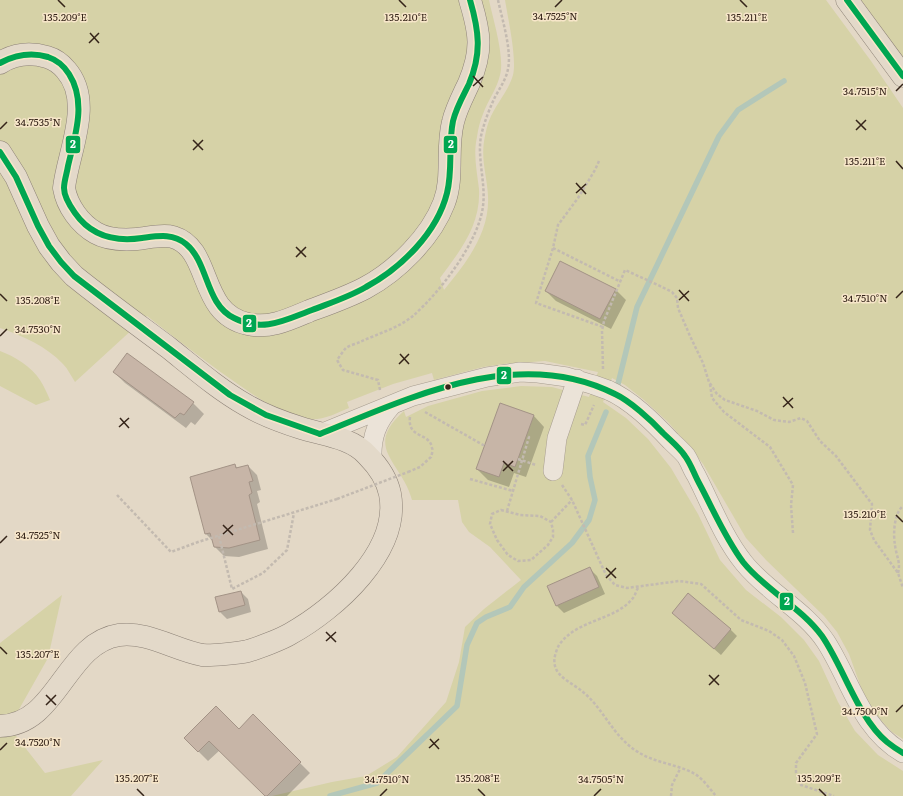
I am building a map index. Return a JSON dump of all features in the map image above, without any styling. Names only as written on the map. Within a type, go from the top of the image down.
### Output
[{"type":"main road","points":[[0,63],[18,55],[39,55],[59,63],[72,78],[78,92],[79,113],[64,188],[70,209],[81,220],[96,234],[118,239],[169,236],[180,240],[188,246],[196,257],[213,298],[225,314],[250,325],[268,325],[288,320],[356,293],[375,282],[402,262],[432,225],[443,205],[447,192],[449,146],[453,121],[473,73],[478,53],[478,30],[470,0]]},
{"type":"main road","points":[[847,0],[903,76]]},
{"type":"main road","points":[[0,152],[16,178],[49,246],[74,276],[216,386],[237,400],[267,416],[352,443],[366,453],[386,481],[390,494],[391,512],[390,525],[383,542],[373,562],[358,581],[328,609],[289,635],[248,651],[204,655],[133,634],[106,638],[83,656],[38,711],[20,723],[0,726]]},
{"type":"street","points":[[320,434],[386,397],[413,396],[471,381],[520,372],[538,373],[596,382],[616,394],[651,420],[686,456],[728,539],[743,562],[755,576],[804,617],[821,635],[837,661],[868,721],[886,742],[903,753]]},
{"type":"street","points":[[553,471],[557,438],[596,382]]},
{"type":"street","points":[[372,460],[372,448],[375,431],[382,417],[386,397]]},
{"type":"path","points":[[386,397],[378,380],[343,370],[337,360],[346,348],[404,322],[414,315],[439,288],[462,258],[471,242],[478,225],[483,206],[480,155],[481,137],[487,116],[508,69],[510,55],[498,0]]},
{"type":"path","points":[[599,161],[578,198],[558,225],[553,248],[536,303],[603,327]]},
{"type":"path","points":[[553,248],[621,282]]},
{"type":"path","points":[[596,382],[602,356],[603,327],[625,270],[639,275],[672,292],[677,298],[678,308],[710,382],[717,394],[725,400],[757,411],[774,420],[789,422],[801,418],[807,421],[817,438],[836,456],[872,504],[870,530],[874,540],[898,573],[903,588]]},
{"type":"path","points":[[710,382],[712,398],[724,412],[770,447],[793,485],[791,505],[793,532]]},
{"type":"path","points":[[585,425],[594,405]]},
{"type":"path","points":[[422,410],[485,446]]},
{"type":"path","points":[[117,495],[171,552],[337,499],[420,467],[431,457],[432,447],[428,440],[416,434],[412,429]]},
{"type":"path","points":[[507,511],[529,437],[527,436]]},
{"type":"path","points":[[470,479],[513,491]]},
{"type":"path","points":[[551,522],[572,500]]},
{"type":"path","points":[[898,573],[900,567],[894,543],[896,517],[899,510],[903,506]]},
{"type":"path","points":[[576,508],[606,576],[615,585],[627,588],[680,581],[701,584],[741,620],[769,631],[782,640],[794,656],[805,683],[817,734],[796,763],[796,773],[801,785],[834,796]]},
{"type":"path","points":[[502,510],[520,515],[540,516],[551,522],[553,537],[548,545],[531,560],[518,561],[508,555],[496,540],[490,524],[492,514],[502,510]]},
{"type":"path","points":[[219,536],[232,589],[262,573],[287,550],[294,513]]},
{"type":"path","points":[[898,573],[903,571]]},
{"type":"path","points":[[638,587],[633,599],[622,608],[581,626],[568,636],[560,645],[555,655],[554,665],[559,673],[584,692],[617,734],[638,753],[695,774],[716,796]]},
{"type":"path","points":[[671,796],[672,785],[680,769]]},
{"type":"shaded area","points":[[0,0],[489,0],[500,48],[500,75],[497,85],[487,104],[477,134],[475,156],[479,202],[477,214],[468,237],[440,278],[444,290],[475,247],[481,235],[488,210],[488,196],[483,159],[485,136],[492,115],[511,81],[514,68],[512,38],[505,0],[826,0],[871,61],[903,108],[903,739],[892,732],[867,704],[849,654],[837,632],[824,616],[766,560],[746,538],[703,464],[668,422],[625,385],[612,378],[603,402],[626,418],[648,439],[671,468],[698,514],[720,560],[746,590],[781,617],[804,640],[819,661],[838,702],[855,731],[878,755],[903,771],[903,796],[272,796],[332,782],[366,776],[397,757],[446,702],[459,662],[465,627],[484,609],[521,580],[490,547],[469,532],[462,522],[458,500],[412,500],[407,487],[388,455],[385,445],[386,435],[392,424],[404,411],[406,417],[428,406],[482,391],[521,386],[552,387],[589,397],[598,372],[545,361],[483,367],[434,380],[432,373],[393,384],[347,402],[349,408],[332,415],[309,419],[287,414],[258,398],[207,362],[147,316],[75,382],[65,366],[49,352],[26,338],[0,328]]},
{"type":"shaded area","points":[[861,0],[903,0],[903,59]]},
{"type":"shaded area","points":[[0,351],[28,366],[37,375],[50,400],[36,405],[0,386]]},
{"type":"shaded area","points":[[62,595],[48,658],[9,727],[45,773],[103,760],[71,796],[0,796],[0,643]]},
{"type":"building","points":[[560,261],[616,289],[600,319],[545,291]]},
{"type":"building","points":[[127,353],[194,402],[184,415],[180,413],[175,418],[113,372]]},
{"type":"building","points":[[500,403],[534,415],[515,467],[504,463],[499,477],[476,469]]},
{"type":"building","points":[[235,464],[236,468],[248,465],[253,481],[249,482],[252,493],[249,495],[260,540],[229,548],[214,547],[210,533],[205,534],[190,477]]},
{"type":"building","points":[[590,567],[599,587],[556,606],[547,586]]},
{"type":"building","points":[[241,591],[245,605],[219,612],[215,597]]},
{"type":"building","points":[[688,593],[731,629],[714,649],[672,613]]},
{"type":"building","points":[[216,706],[239,729],[253,714],[301,762],[267,796],[265,796],[209,741],[198,752],[184,738]]},
{"type":"waterway","points":[[618,384],[637,307],[719,136],[738,110],[784,81]]},
{"type":"waterway","points":[[330,796],[377,783],[457,706],[467,645],[477,623],[486,617],[510,607],[524,587],[572,543],[589,520],[595,500],[590,477],[588,456],[606,412]]},
{"type":"transit line","name":"2","points":[[0,63],[23,55],[42,55],[51,58],[63,66],[69,74],[77,96],[78,119],[64,191],[69,204],[81,221],[96,232],[113,238],[132,239],[165,236],[176,238],[186,244],[193,252],[199,262],[212,293],[225,312],[234,318],[245,322],[264,325],[283,321],[360,291],[392,270],[416,248],[435,222],[442,208],[449,184],[451,139],[454,116],[469,84],[476,62],[478,42],[470,0]]},
{"type":"transit line","name":"2","points":[[847,0],[903,76]]},
{"type":"transit line","name":"2","points":[[0,152],[16,177],[38,226],[49,246],[74,276],[230,395],[266,415],[320,434]]},
{"type":"transit line","name":"2","points":[[320,434],[391,405],[428,392],[466,382],[503,375],[541,374],[578,380],[621,397],[634,406],[683,453],[725,533],[743,562],[762,581],[804,616],[822,636],[868,720],[887,742],[903,753]]}]
